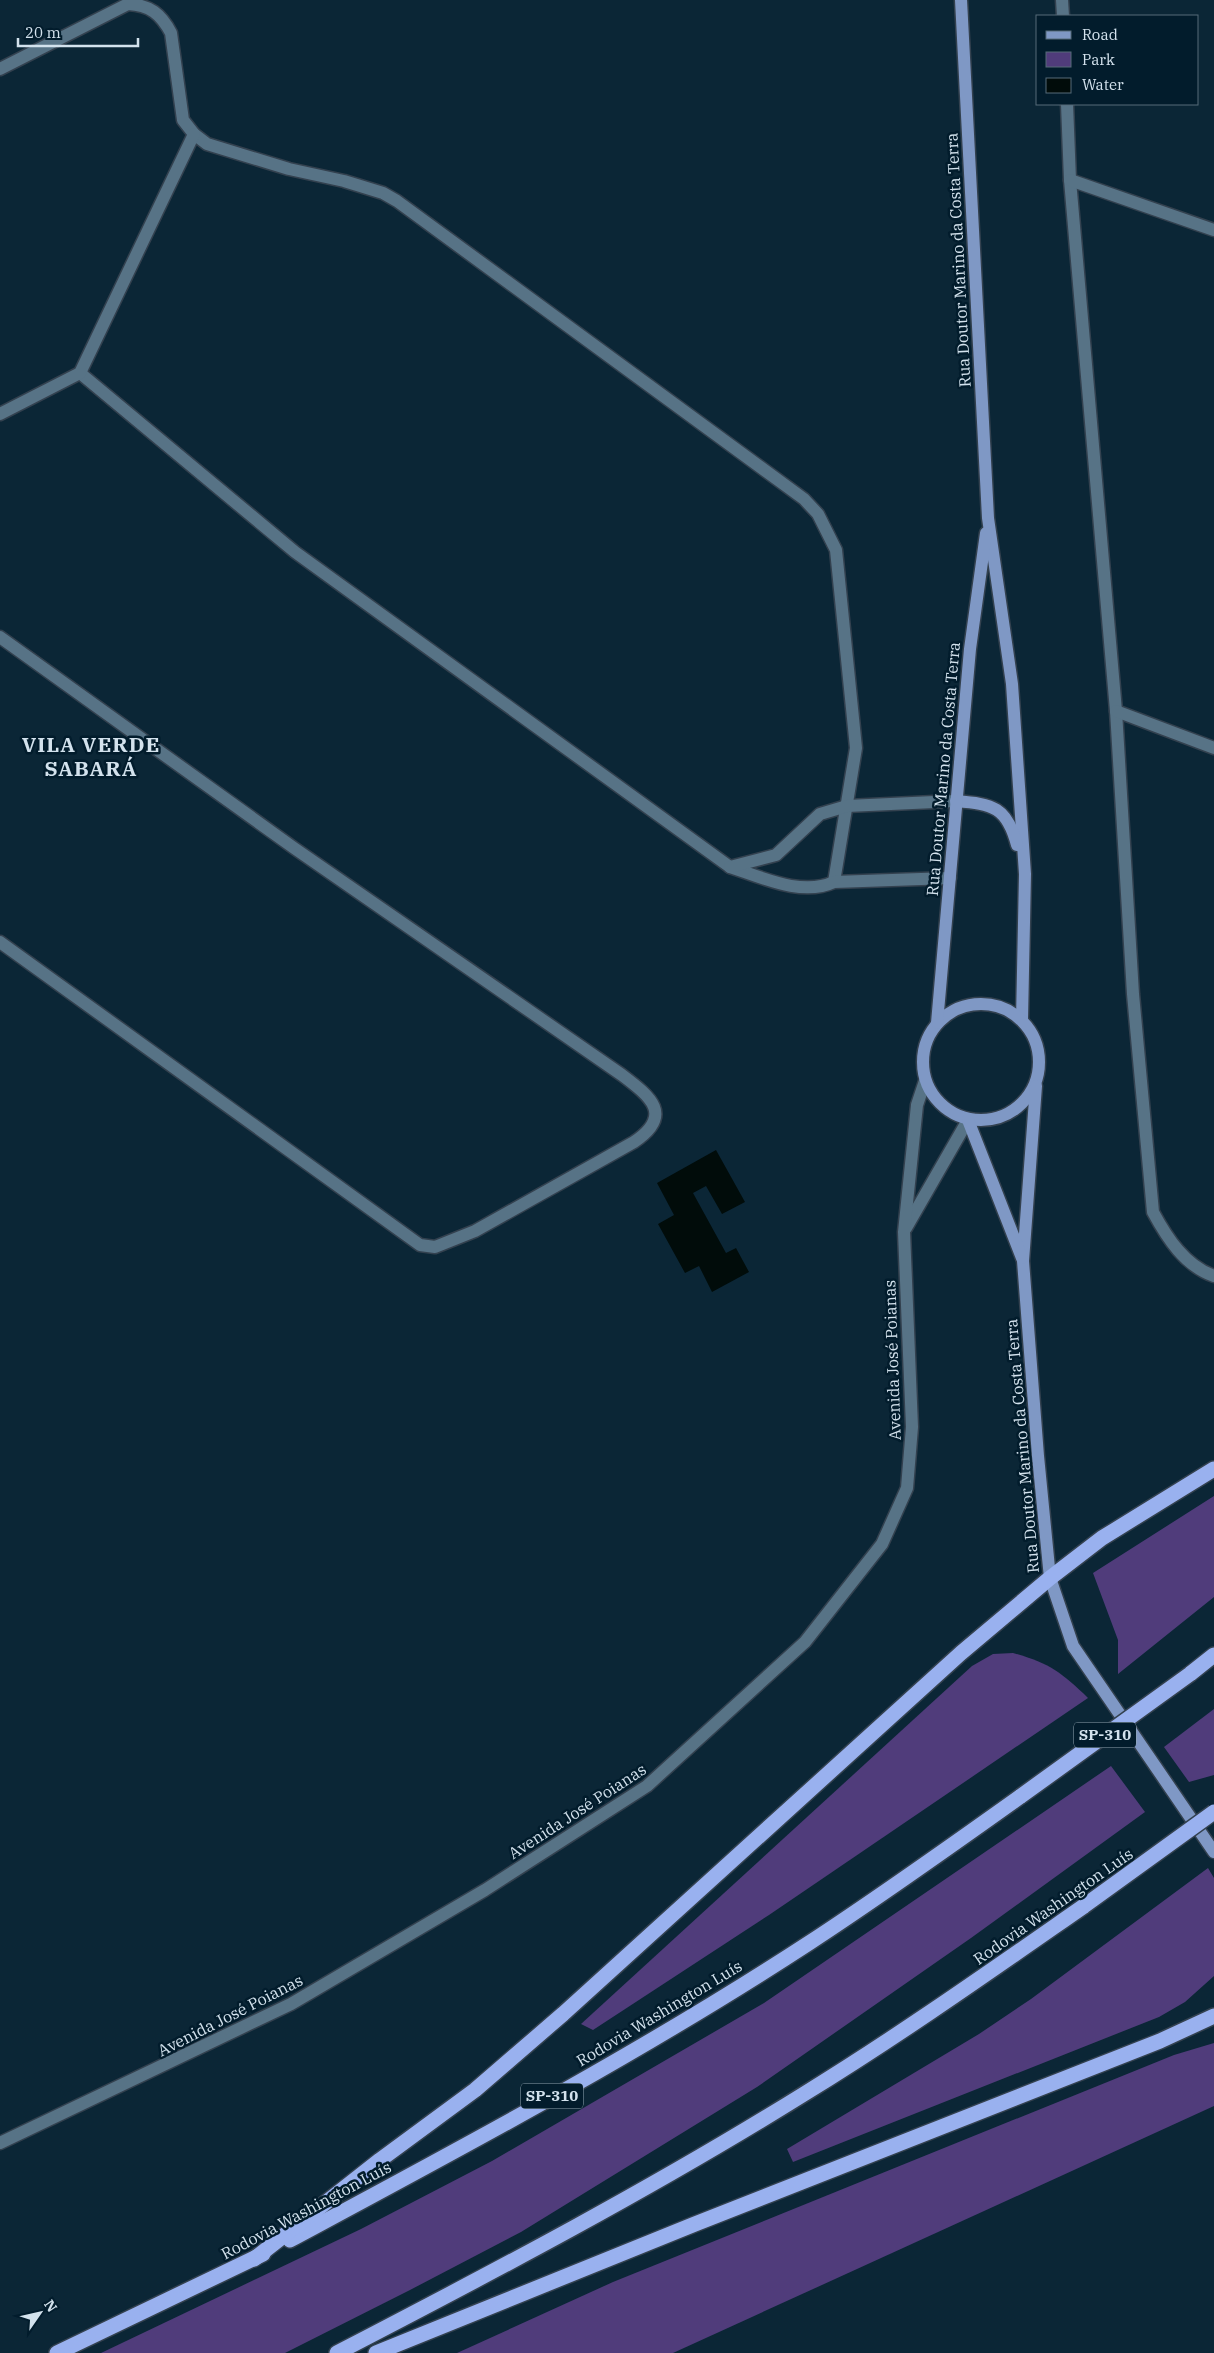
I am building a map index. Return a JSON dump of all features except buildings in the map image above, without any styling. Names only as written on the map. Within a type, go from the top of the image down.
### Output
[{"type":"highway","points":[[254,2259],[380,2160],[483,2083],[563,2014],[961,1653],[1050,1578],[1102,1538],[1214,1469]]},
{"type":"highway","name":"Rodovia Washington Luís","points":[[58,2353],[254,2259],[458,2150],[684,2020],[824,1933],[907,1878],[1214,1655]]},
{"type":"highway","name":"Rodovia Washington Luís","points":[[337,2353],[522,2258],[670,2174],[804,2094],[923,2018],[1084,1906],[1214,1812]]},
{"type":"highway","points":[[376,2353],[705,2220],[1151,2044],[1214,2016]]},
{"type":"main road","name":"Rua Doutor Marino da Costa Terra","points":[[961,0],[988,518],[1012,684],[1025,874],[1022,1020]]},
{"type":"main road","name":"Rua Doutor Marino da Costa Terra","points":[[937,1023],[941,952],[950,878],[970,649],[988,518]]},
{"type":"main road","points":[[956,801],[985,804],[1001,812],[1013,829],[1025,874]]},
{"type":"main road","points":[[979,1003],[1002,1007],[1022,1020],[1033,1034],[1039,1051],[1040,1069],[1036,1086],[1019,1108],[995,1120],[968,1120],[944,1106],[925,1081],[922,1061],[926,1040],[937,1023],[956,1009],[979,1003]]},
{"type":"main road","name":"Rua Doutor Marino da Costa Terra","points":[[1036,1086],[1023,1261],[1038,1456],[1050,1578],[1073,1646],[1214,1852]]},
{"type":"main road","name":"Rua Doutor Marino da Costa Terra","points":[[968,1120],[1023,1261]]},
{"type":"street","points":[[1062,0],[1063,15]]},
{"type":"street","points":[[0,69],[128,4],[141,5],[154,10],[165,21],[171,33],[183,120],[194,134],[207,144],[344,181],[383,193],[397,201],[804,499],[818,514],[836,550],[856,748],[834,882]]},
{"type":"street","points":[[1067,105],[1070,180],[1116,711],[1133,994],[1153,1212],[1164,1234],[1176,1248],[1191,1263],[1212,1276]]},
{"type":"street","points":[[0,414],[80,373],[194,134]]},
{"type":"street","points":[[1070,180],[1214,230]]},
{"type":"street","points":[[80,373],[296,552],[730,867],[804,888],[821,888],[834,882],[950,878]]},
{"type":"street","points":[[0,637],[294,848],[622,1075],[644,1092],[654,1105],[656,1115],[653,1126],[634,1142],[474,1231],[435,1247],[420,1245],[0,942]]},
{"type":"street","points":[[1116,711],[1214,748]]},
{"type":"street","points":[[730,867],[776,855],[820,814],[847,806],[956,801]]},
{"type":"street","name":"Avenida José Poianas","points":[[0,2143],[292,2004],[485,1890],[648,1786],[805,1642],[882,1544],[907,1488],[912,1427],[904,1232],[916,1106],[925,1081]]},
{"type":"street","points":[[904,1232],[968,1120]]},
{"type":"green space","points":[[1214,1496],[1214,1597],[1118,1674],[1118,1640],[1093,1573]]},
{"type":"green space","points":[[1013,1653],[1054,1670],[1070,1681],[1088,1698],[769,1915],[593,2030],[581,2024],[972,1666],[993,1654]]},
{"type":"green space","points":[[1214,1709],[1214,1775],[1189,1782],[1164,1747]]},
{"type":"green space","points":[[1111,1766],[1145,1812],[971,1938],[757,2087],[521,2232],[285,2353],[101,2353],[361,2229],[492,2161],[764,2003]]},
{"type":"green space","points":[[1208,1868],[1214,1878],[1214,1976],[1185,2002],[1159,2017],[793,2162],[787,2149],[979,2034],[1031,1999]]},
{"type":"green space","points":[[1214,2043],[1214,2106],[673,2353],[457,2353],[613,2282],[1174,2055]]},
{"type":"water","points":[[716,1150],[745,1202],[722,1214],[706,1186],[693,1193],[726,1253],[736,1248],[749,1272],[712,1292],[699,1266],[685,1273],[658,1224],[674,1215],[657,1183]]},
{"type":"district","name":"VILA VERDE SABARÁ","points":[[91,757]]}]
